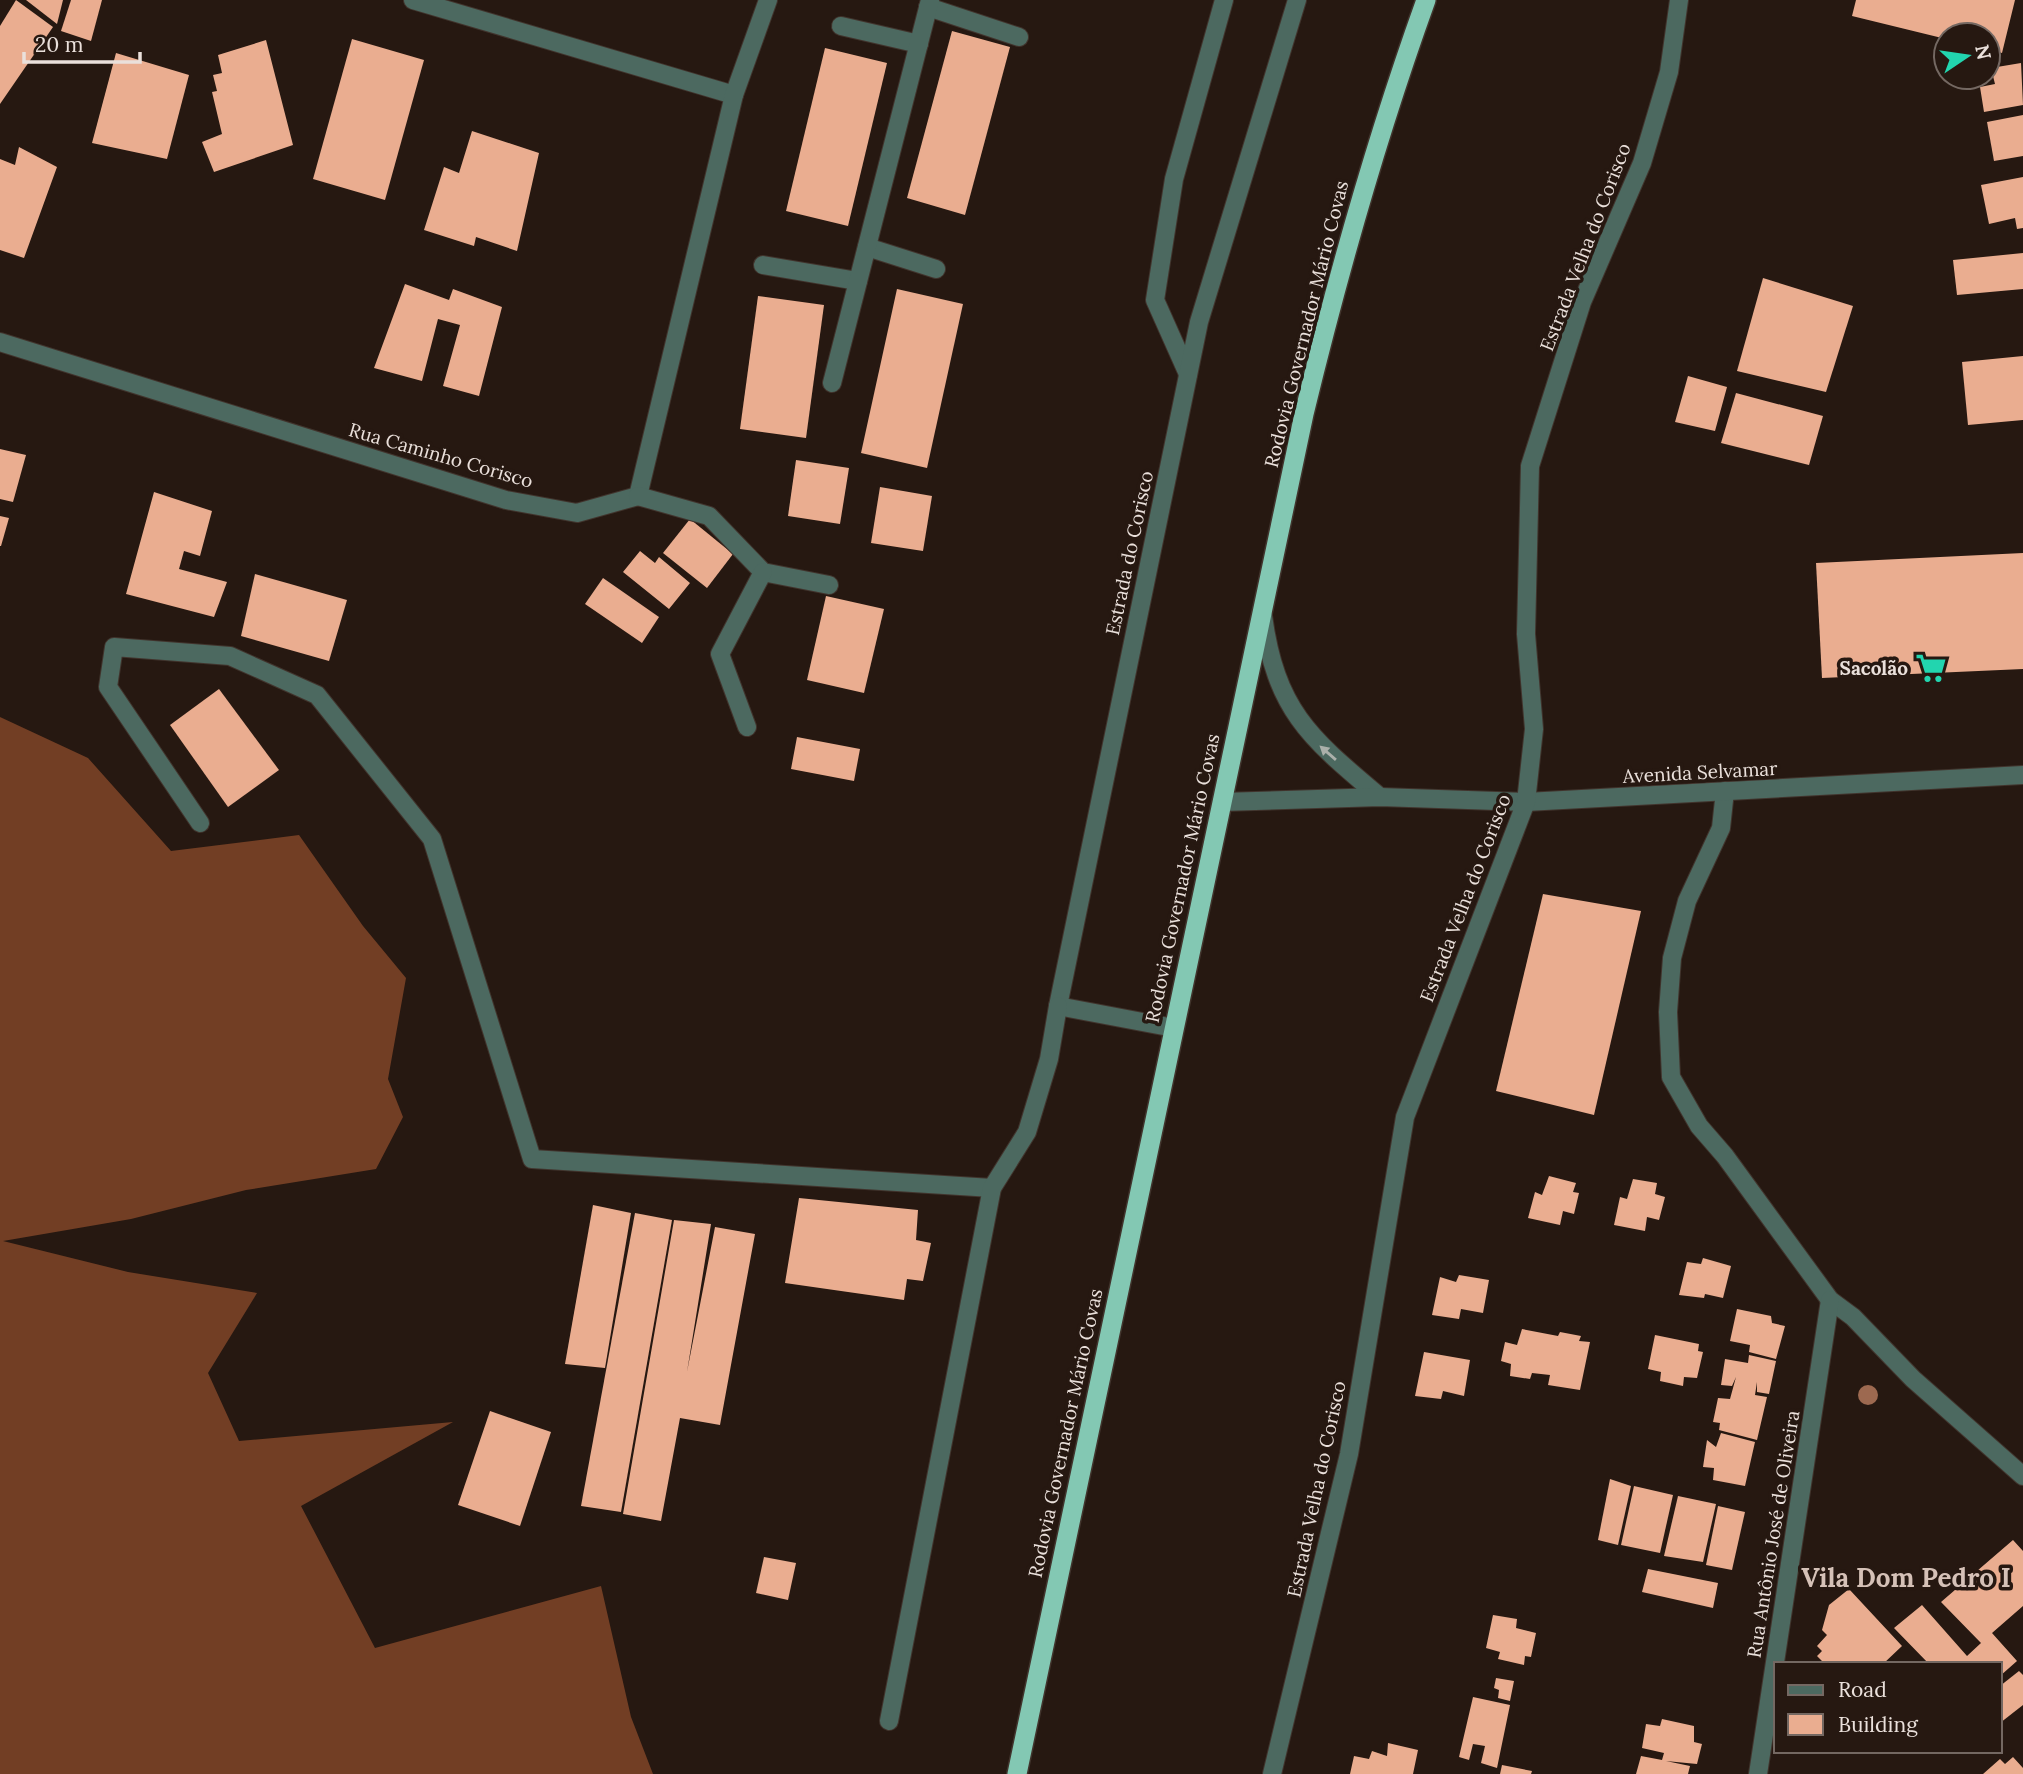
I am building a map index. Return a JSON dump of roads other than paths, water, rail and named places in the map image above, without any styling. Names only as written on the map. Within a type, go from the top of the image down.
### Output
[{"type":"highway","name":"Rodovia Governador Mário Covas","points":[[1017,1774],[1222,802],[1334,293],[1368,174],[1426,0]]},
{"type":"street","points":[[413,0],[734,95]]},
{"type":"street","points":[[768,0],[734,95],[638,496],[709,516],[763,572],[828,585]]},
{"type":"street","points":[[1188,374],[1155,300],[1174,179],[1224,0]]},
{"type":"street","name":"Estrada do Corisco","points":[[992,1188],[1027,1132],[1049,1059],[1199,322],[1297,0]]},
{"type":"street","name":"Estrada Velha do Corisco","points":[[1272,1774],[1349,1454],[1405,1117],[1526,802],[1534,729],[1525,634],[1530,466],[1582,302],[1642,163],[1669,72],[1679,0]]},
{"type":"street","points":[[832,383],[929,3],[1019,37]]},
{"type":"street","points":[[841,26],[919,44]]},
{"type":"street","points":[[867,247],[936,269]]},
{"type":"street","points":[[763,265],[858,281]]},
{"type":"street","name":"Rua Caminho Corisco","points":[[0,342],[506,500],[577,513],[638,496]]},
{"type":"street","points":[[747,727],[720,654],[763,572]]},
{"type":"street","points":[[1263,613],[1268,649],[1277,679],[1299,723],[1321,748],[1380,797]]},
{"type":"street","points":[[200,823],[108,687],[114,647],[230,656],[317,695],[432,839],[532,1159],[992,1188],[889,1721]]},
{"type":"street","name":"Avenida Selvamar","points":[[1222,802],[1380,797],[1526,802],[2023,775]]},
{"type":"street","points":[[1726,791],[1721,828],[1688,901],[1672,958],[1668,1012],[1671,1077],[1699,1126],[1725,1156],[1830,1300],[1853,1317],[1913,1379],[2023,1476]]},
{"type":"street","points":[[1058,1006],[1174,1028]]},
{"type":"street","name":"Rua Antônio José de Oliveira","points":[[1775,1662],[1830,1300]]},
{"type":"street","name":"Rua Antônio José de Oliveira","points":[[1758,1774],[1774,1669]]},
{"type":"place","name":"Sacolão","points":[[1931,668]]},
{"type":"district","name":"Vila Dom Pedro I","points":[[1906,1577]]}]
